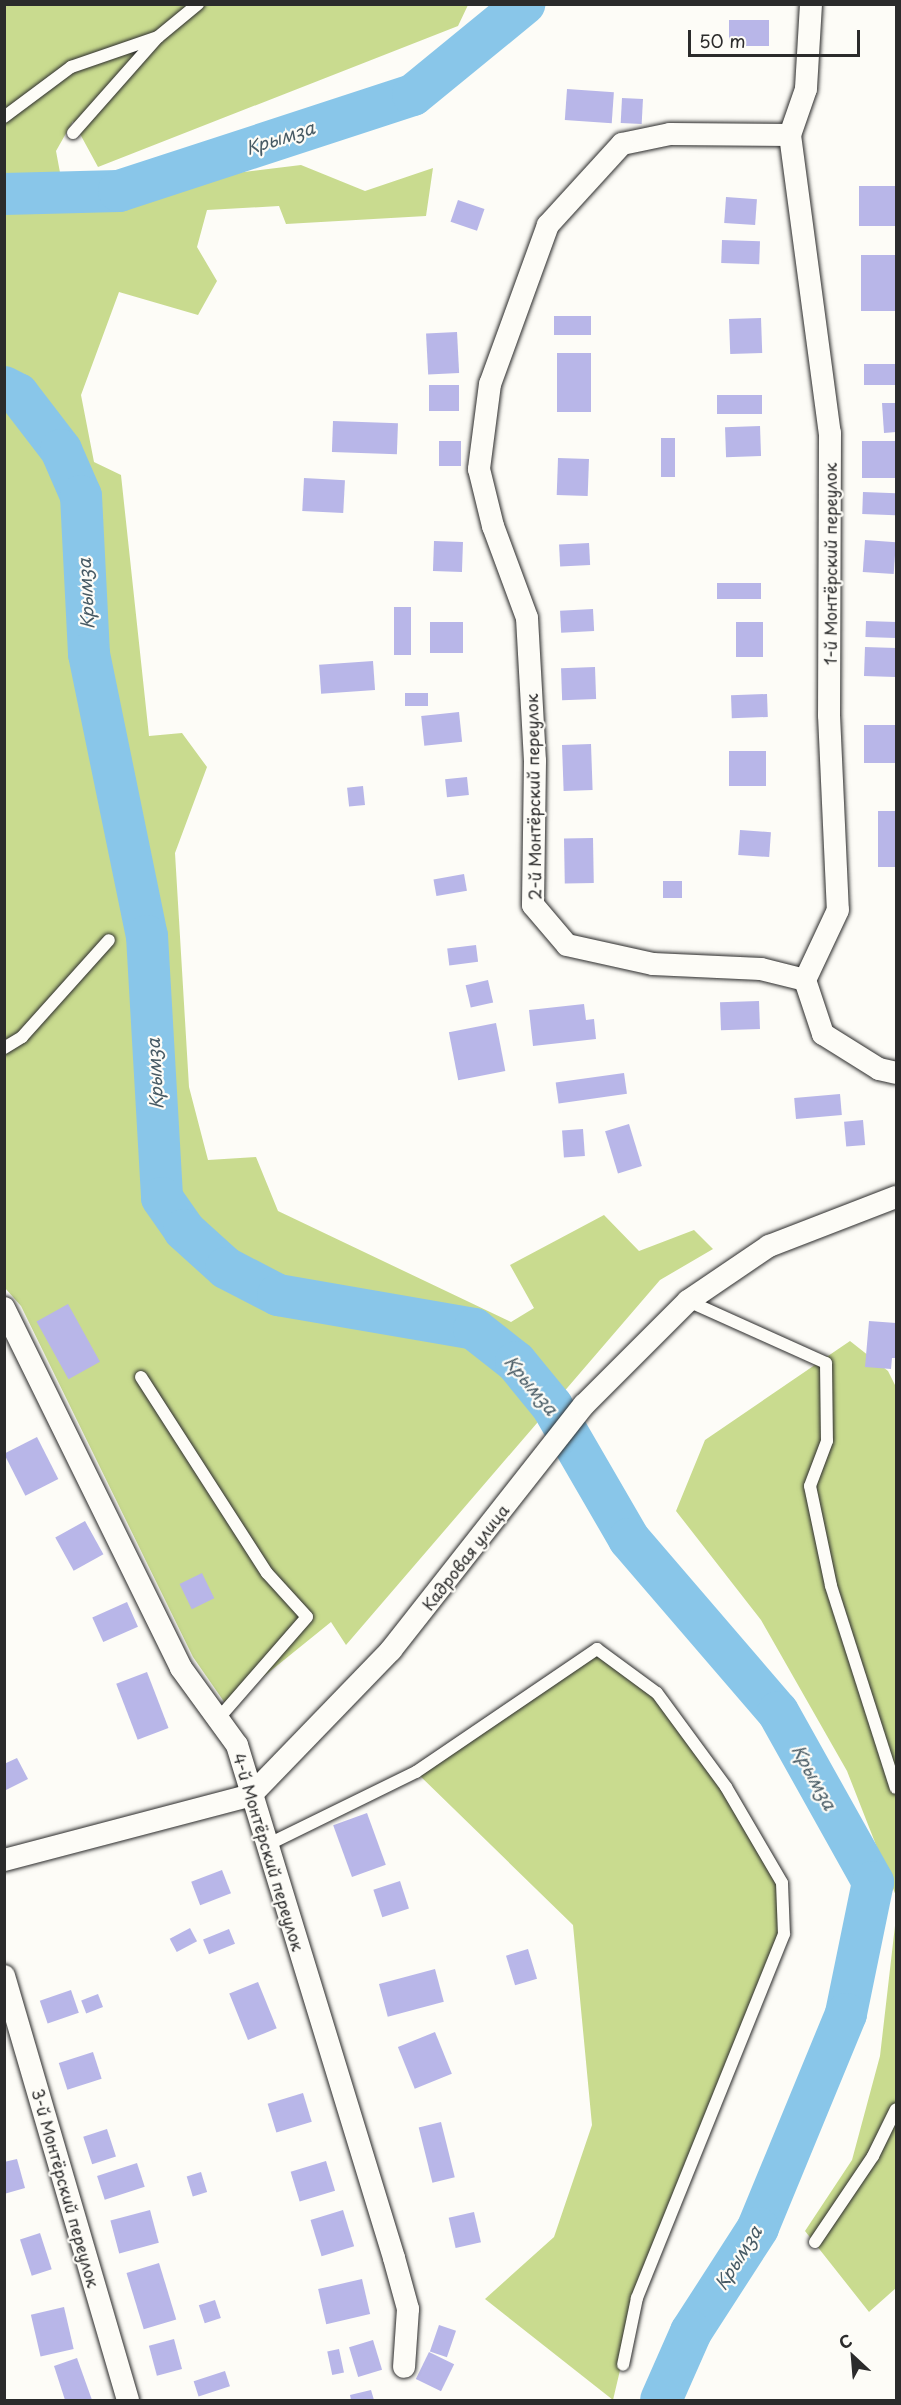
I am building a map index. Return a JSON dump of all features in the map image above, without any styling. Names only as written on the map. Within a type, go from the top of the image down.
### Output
[{"type":"street","name":"1-й Монтёрский переулок","points":[[805,980],[838,910],[829,715],[830,433],[790,135],[806,89],[811,4]]},
{"type":"street","name":"2-й Монтёрский переулок","points":[[790,135],[670,134],[622,144],[548,225],[490,384],[479,469],[493,526],[527,618],[535,761],[533,905],[567,945],[654,964],[761,969],[805,980]]},
{"type":"street","points":[[805,980],[823,1034],[879,1069],[897,1073]]},
{"type":"street","name":"Кадровая улица","points":[[251,1795],[391,1650],[584,1405],[688,1300],[769,1246],[897,1197]]},
{"type":"street","name":"4-й Монтёрский переулок","points":[[4,1308],[181,1668],[237,1745],[405,2299],[404,2367]]},
{"type":"street","points":[[4,1860],[251,1795]]},
{"type":"street","name":"3-й Монтёрский переулок","points":[[4,1976],[128,2400]]},
{"type":"lane","points":[[73,133],[158,37],[198,4]]},
{"type":"lane","points":[[4,117],[71,67],[158,37]]},
{"type":"lane","points":[[4,1048],[22,1037],[109,940]]},
{"type":"lane","points":[[688,1300],[826,1363],[827,1441],[810,1486],[831,1586],[897,1788]]},
{"type":"lane","points":[[141,1377],[267,1573],[307,1617],[218,1719]]},
{"type":"lane","points":[[267,1845],[416,1772],[597,1649],[657,1693],[726,1787],[782,1882],[784,1934],[637,2298],[623,2365]]},
{"type":"lane","points":[[815,2242],[873,2156],[897,2109]]},
{"type":"green space","points":[[4,5],[468,5],[458,26],[98,167],[73,121],[56,151],[64,194],[301,165],[365,191],[433,168],[426,216],[286,224],[279,206],[207,210],[197,247],[217,281],[198,315],[119,292],[81,395],[94,462],[121,475],[149,736],[182,733],[207,767],[175,853],[189,1087],[208,1160],[256,1157],[278,1211],[511,1322],[534,1308],[510,1265],[604,1215],[639,1251],[694,1230],[713,1249],[660,1280],[346,1645],[331,1622],[227,1706],[193,1657],[21,1306],[5,1288]]},
{"type":"green space","points":[[850,1341],[888,1371],[896,1387],[896,1896],[847,1771],[761,1620],[676,1511],[705,1440]]},
{"type":"green space","points":[[597,1649],[657,1693],[782,1883],[784,1934],[637,2298],[613,2400],[485,2299],[554,2237],[592,2125],[573,1925],[416,1772]]},
{"type":"green space","points":[[896,1917],[896,2288],[869,2312],[805,2231],[852,2160],[880,2056]]},
{"type":"building","points":[[729,20],[769,20],[769,46],[729,46]]},
{"type":"building","points":[[567,89],[614,92],[612,123],[565,120]]},
{"type":"building","points":[[622,98],[643,99],[642,124],[621,123]]},
{"type":"building","points":[[859,186],[896,186],[896,226],[859,226]]},
{"type":"building","points":[[726,197],[757,199],[755,225],[724,223]]},
{"type":"building","points":[[458,200],[484,209],[477,231],[451,222]]},
{"type":"building","points":[[722,240],[760,241],[759,264],[721,263]]},
{"type":"building","points":[[861,255],[896,255],[896,311],[861,311]]},
{"type":"building","points":[[554,316],[591,316],[591,335],[554,335]]},
{"type":"building","points":[[761,318],[762,353],[730,354],[729,319]]},
{"type":"building","points":[[457,332],[459,373],[428,375],[426,334]]},
{"type":"building","points":[[557,353],[591,353],[591,412],[557,412]]},
{"type":"building","points":[[864,364],[896,364],[896,385],[864,385]]},
{"type":"building","points":[[429,385],[459,385],[459,411],[429,411]]},
{"type":"building","points":[[717,395],[762,395],[762,414],[717,414]]},
{"type":"building","points":[[882,403],[896,403],[896,432],[884,433]]},
{"type":"building","points":[[333,421],[398,423],[397,454],[332,452]]},
{"type":"building","points":[[760,426],[761,456],[726,457],[725,427]]},
{"type":"building","points":[[661,438],[675,438],[675,477],[661,477]]},
{"type":"building","points":[[439,441],[461,441],[461,466],[439,466]]},
{"type":"building","points":[[862,441],[896,441],[896,478],[862,478]]},
{"type":"building","points":[[558,458],[589,459],[588,496],[557,495]]},
{"type":"building","points":[[304,478],[345,480],[343,513],[302,511]]},
{"type":"building","points":[[863,492],[896,493],[895,515],[862,514]]},
{"type":"building","points":[[865,540],[896,542],[894,574],[863,572]]},
{"type":"building","points":[[434,541],[463,542],[462,572],[433,571]]},
{"type":"building","points":[[589,543],[590,565],[560,567],[559,545]]},
{"type":"building","points":[[717,583],[761,583],[761,599],[717,599]]},
{"type":"building","points":[[394,607],[411,607],[411,655],[394,655]]},
{"type":"building","points":[[593,609],[594,631],[561,633],[560,611]]},
{"type":"building","points":[[866,621],[896,622],[895,638],[865,637]]},
{"type":"building","points":[[430,622],[463,622],[463,653],[430,653]]},
{"type":"building","points":[[736,622],[763,622],[763,657],[736,657]]},
{"type":"building","points":[[865,647],[896,648],[895,677],[864,676]]},
{"type":"building","points":[[373,661],[375,690],[321,694],[319,665]]},
{"type":"building","points":[[595,667],[596,699],[562,700],[561,668]]},
{"type":"building","points":[[405,693],[428,693],[428,706],[405,706]]},
{"type":"building","points":[[767,694],[768,717],[732,718],[731,695]]},
{"type":"building","points":[[459,712],[462,742],[424,746],[421,716]]},
{"type":"building","points":[[864,725],[896,725],[896,763],[864,763]]},
{"type":"building","points":[[591,744],[593,790],[564,791],[562,745]]},
{"type":"building","points":[[729,751],[766,751],[766,786],[729,786]]},
{"type":"building","points":[[467,777],[469,795],[447,797],[445,779]]},
{"type":"building","points":[[363,786],[365,805],[349,807],[347,788]]},
{"type":"building","points":[[878,811],[896,811],[896,867],[878,867]]},
{"type":"building","points":[[740,830],[771,832],[769,857],[738,855]]},
{"type":"building","points":[[593,838],[594,883],[565,883],[564,839]]},
{"type":"building","points":[[464,874],[467,891],[436,896],[433,879]]},
{"type":"building","points":[[663,881],[682,881],[682,898],[663,898]]},
{"type":"building","points":[[476,945],[478,962],[449,965],[447,949]]},
{"type":"building","points":[[488,980],[493,1002],[471,1008],[466,985]]},
{"type":"building","points":[[759,1001],[760,1029],[721,1030],[720,1002]]},
{"type":"building","points":[[584,1004],[586,1020],[594,1019],[596,1039],[533,1046],[529,1010]]},
{"type":"building","points":[[496,1023],[505,1071],[458,1080],[449,1032]]},
{"type":"building","points":[[624,1073],[627,1094],[559,1103],[556,1083]]},
{"type":"building","points":[[840,1094],[842,1115],[796,1119],[794,1098]]},
{"type":"building","points":[[863,1120],[865,1145],[846,1147],[844,1122]]},
{"type":"building","points":[[629,1124],[642,1166],[618,1173],[605,1131]]},
{"type":"building","points":[[583,1129],[585,1156],[564,1157],[562,1130]]},
{"type":"building","points":[[68,1304],[100,1362],[69,1379],[37,1321]]},
{"type":"building","points":[[869,1321],[896,1323],[896,1358],[892,1358],[891,1369],[865,1367]]},
{"type":"building","points":[[37,1437],[58,1479],[25,1496],[4,1454]]},
{"type":"building","points":[[85,1521],[103,1554],[74,1571],[55,1537]]},
{"type":"building","points":[[202,1573],[214,1598],[192,1609],[180,1584]]},
{"type":"building","points":[[127,1602],[138,1627],[103,1642],[92,1617]]},
{"type":"building","points":[[147,1672],[169,1728],[138,1740],[116,1684]]},
{"type":"building","points":[[17,1758],[28,1779],[6,1790],[4,1764]]},
{"type":"building","points":[[367,1813],[386,1865],[352,1877],[333,1825]]},
{"type":"building","points":[[222,1870],[231,1893],[200,1905],[191,1882]]},
{"type":"building","points":[[400,1881],[409,1909],[382,1917],[373,1890]]},
{"type":"building","points":[[190,1928],[197,1941],[177,1952],[170,1939]]},
{"type":"building","points":[[229,1929],[235,1944],[209,1954],[203,1939]]},
{"type":"building","points":[[528,1949],[537,1979],[515,1985],[506,1956]]},
{"type":"building","points":[[435,1969],[444,2002],[388,2017],[379,1984]]},
{"type":"building","points":[[258,1982],[277,2028],[248,2040],[229,1994]]},
{"type":"building","points":[[71,1990],[79,2013],[48,2023],[40,2001]]},
{"type":"building","points":[[98,1994],[103,2007],[86,2014],[81,2000]]},
{"type":"building","points":[[435,2032],[452,2074],[415,2089],[398,2047]]},
{"type":"building","points":[[93,2052],[102,2079],[67,2090],[59,2063]]},
{"type":"building","points":[[303,2093],[312,2122],[276,2133],[268,2104]]},
{"type":"building","points":[[441,2122],[455,2177],[432,2183],[419,2128]]},
{"type":"building","points":[[107,2129],[116,2157],[92,2164],[83,2137]]},
{"type":"building","points":[[17,2159],[25,2188],[4,2194],[4,2162]]},
{"type":"building","points":[[326,2161],[335,2191],[300,2201],[291,2172]]},
{"type":"building","points":[[137,2163],[145,2187],[105,2200],[97,2176]]},
{"type":"building","points":[[201,2172],[207,2192],[193,2196],[187,2176]]},
{"type":"building","points":[[150,2210],[159,2243],[119,2253],[110,2221]]},
{"type":"building","points":[[343,2210],[354,2246],[322,2256],[310,2220]]},
{"type":"building","points":[[474,2212],[481,2242],[456,2248],[449,2218]]},
{"type":"building","points":[[40,2233],[52,2269],[32,2276],[20,2239]]},
{"type":"building","points":[[159,2263],[176,2319],[144,2329],[126,2273]]},
{"type":"building","points":[[362,2279],[370,2314],[326,2324],[318,2289]]},
{"type":"building","points":[[215,2300],[221,2318],[205,2323],[199,2305]]},
{"type":"building","points":[[64,2307],[74,2349],[41,2357],[31,2315]]},
{"type":"building","points":[[439,2325],[456,2331],[447,2357],[430,2351]]},
{"type":"building","points":[[174,2339],[182,2369],[157,2376],[149,2346]]},
{"type":"building","points":[[373,2340],[382,2370],[358,2377],[349,2347]]},
{"type":"building","points":[[339,2349],[344,2372],[332,2375],[327,2351]]},
{"type":"building","points":[[429,2352],[454,2364],[441,2391],[416,2379]]},
{"type":"building","points":[[77,2358],[92,2400],[65,2400],[54,2366]]},
{"type":"building","points":[[225,2371],[230,2386],[199,2396],[194,2381]]},
{"type":"building","points":[[371,2390],[374,2400],[351,2400],[350,2395]]},
{"type":"waterway","name":"Крымза","points":[[4,194],[119,191],[413,95],[524,4]]},
{"type":"waterway","name":"Крымза","points":[[4,387],[18,394],[61,450],[81,496],[89,654],[147,936],[162,1198],[184,1230],[226,1268],[278,1295],[474,1329],[516,1362],[552,1406],[629,1539],[778,1712],[873,1882],[846,2014],[758,2228],[691,2332],[661,2400]]}]
